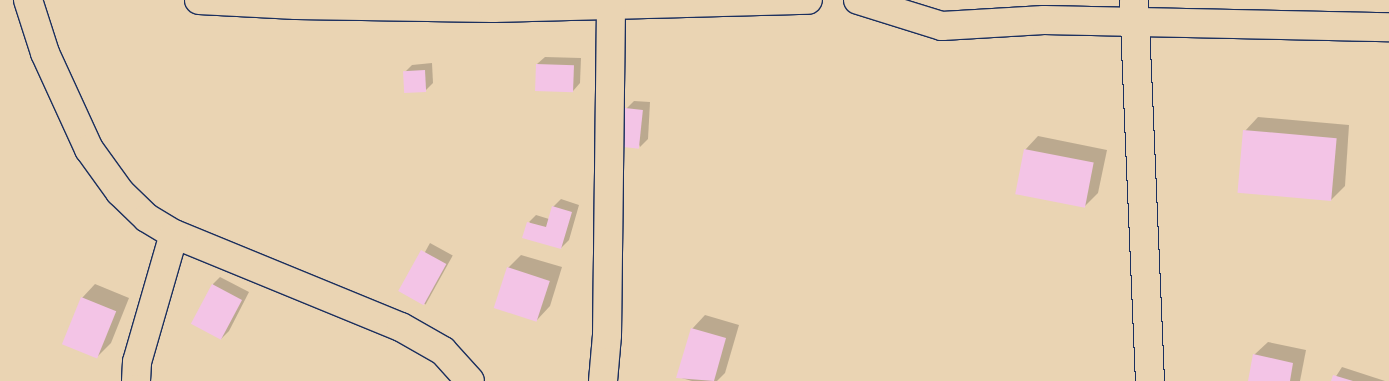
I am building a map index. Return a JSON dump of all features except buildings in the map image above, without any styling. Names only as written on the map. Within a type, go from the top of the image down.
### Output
[{"type":"street","points":[[28,0],[45,52],[89,150],[120,192],[147,218],[174,234],[401,327],[442,351],[470,381]]},
{"type":"street","points":[[199,0],[296,5],[493,8],[611,2],[808,0]]},
{"type":"street","points":[[858,0],[942,26],[1044,20],[1134,11],[1389,27]]},
{"type":"street","points":[[603,381],[607,335],[611,2]]},
{"type":"street","points":[[1134,11],[1150,381]]},
{"type":"street","points":[[136,381],[137,362],[174,234]]}]
